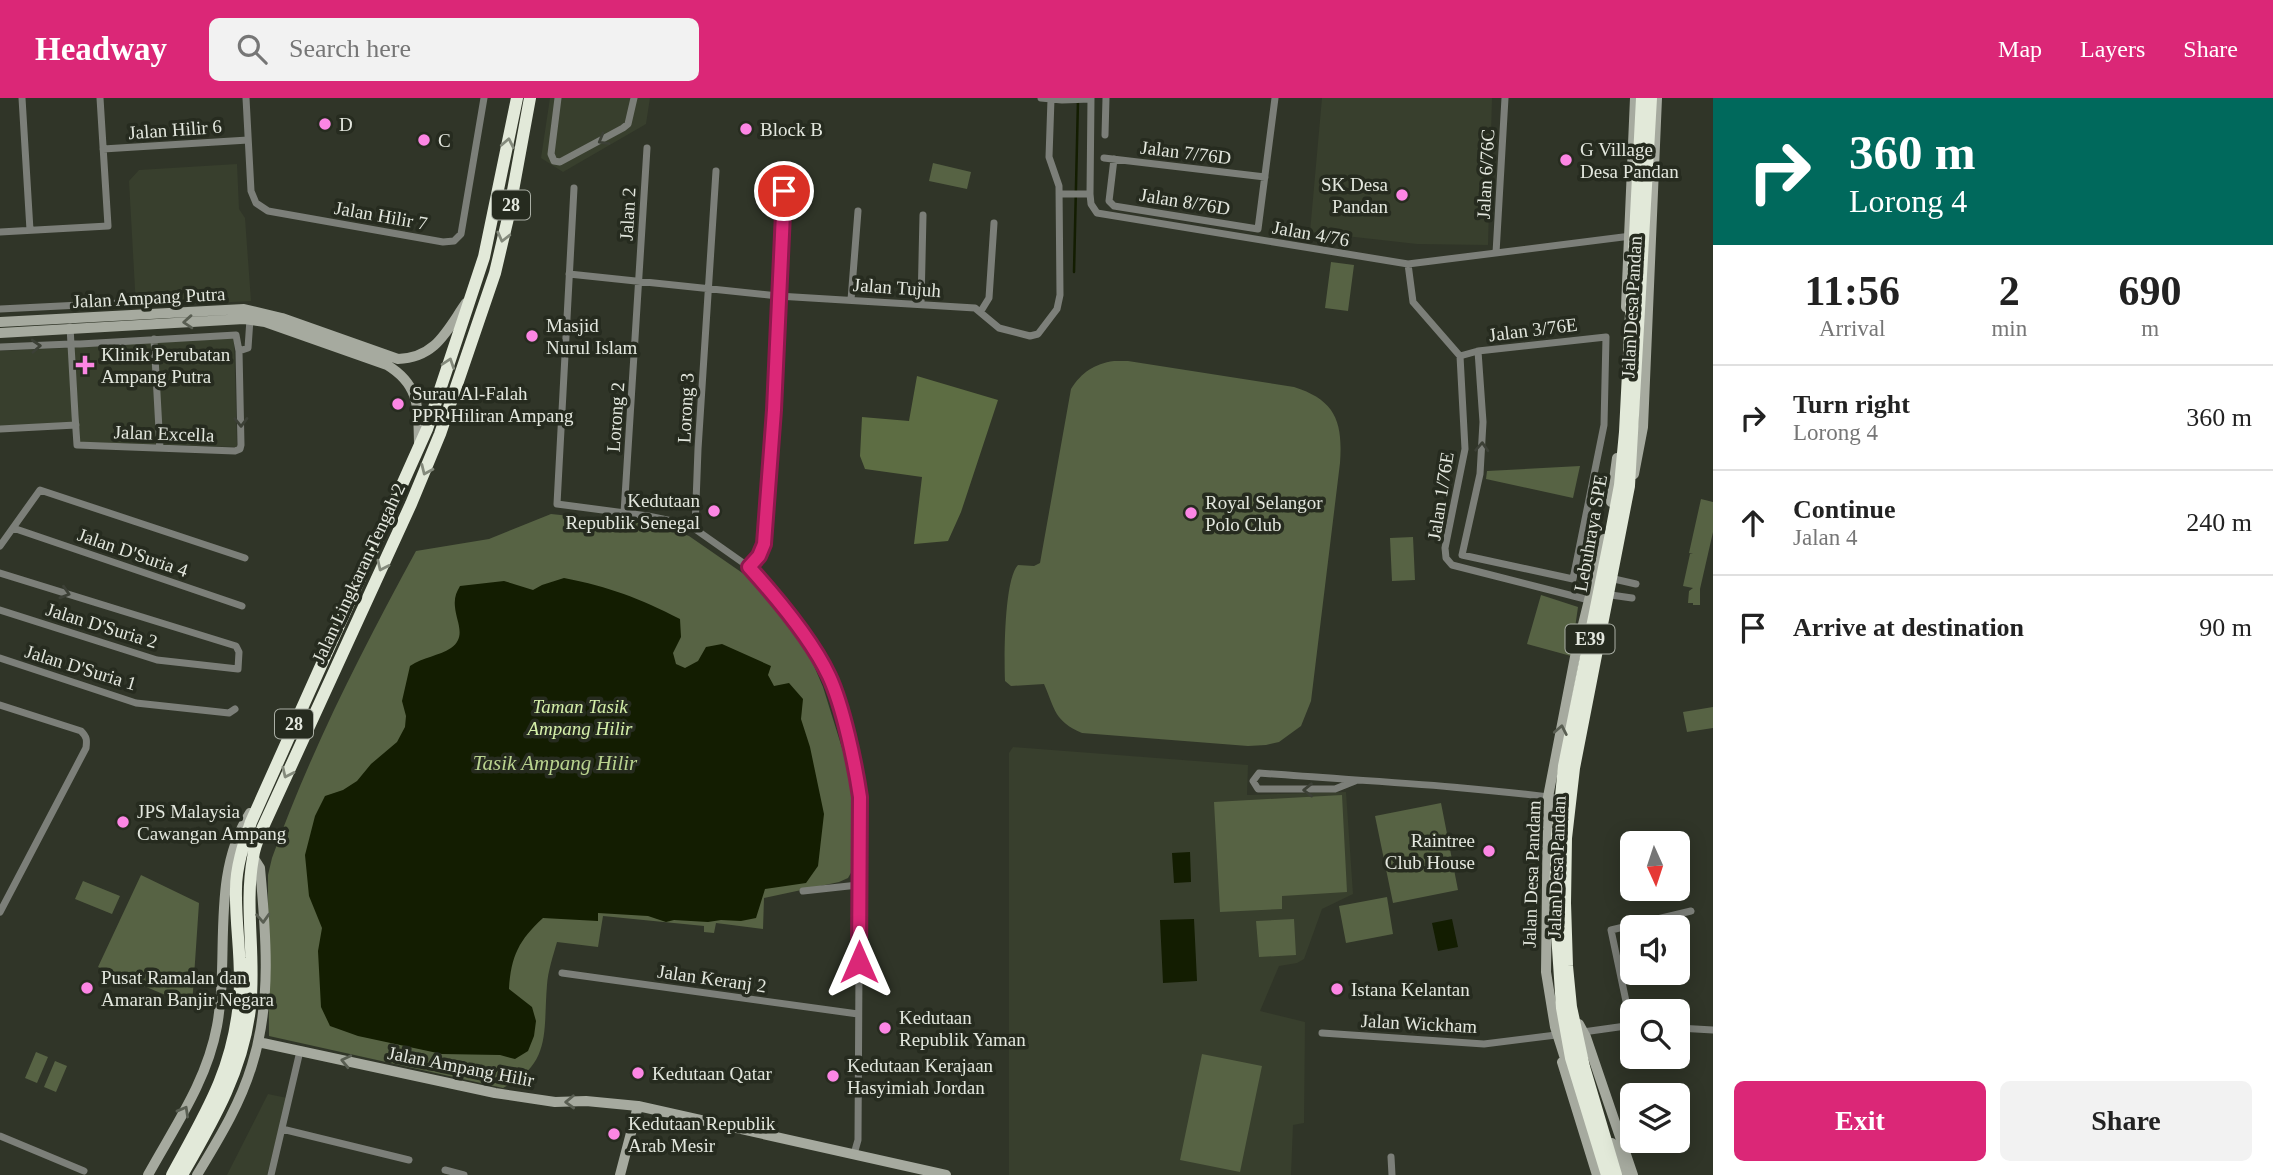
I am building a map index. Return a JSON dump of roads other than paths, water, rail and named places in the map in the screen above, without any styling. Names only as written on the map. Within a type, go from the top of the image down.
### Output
[{"type":"highway","name":"Jalan Lingkaran Tengah 2","points":[[183,1175],[224,1100],[243,1050],[251,995],[245,934],[236,888],[241,854],[264,792],[419,450],[472,294],[494,215],[517,98]]},
{"type":"highway","name":"Jalan Lingkaran Tengah 2","points":[[172,1175],[215,1096],[232,1048],[239,1004],[253,856],[262,827],[440,434],[495,272],[530,98]]},
{"type":"highway","name":"Lebuhraya SPE","points":[[1605,1175],[1575,1070],[1562,1008],[1555,903],[1557,837],[1564,766],[1620,485],[1643,98]]},
{"type":"highway","name":"Lebuhraya SPE","points":[[1616,1175],[1584,1067],[1571,1007],[1565,903],[1566,838],[1574,768],[1629,486],[1651,98]]},
{"type":"street","points":[[22,98],[30,230]]},
{"type":"street","points":[[3,232],[108,226],[100,98]]},
{"type":"street","points":[[246,98],[248,140]]},
{"type":"street","name":"Jalan Hilir 7","points":[[248,140],[251,191],[256,203],[268,211],[443,242],[454,241],[461,234],[484,98]]},
{"type":"street","points":[[558,98],[551,154],[554,161],[565,161],[623,128],[628,124],[634,98]]},
{"type":"street","points":[[1041,98],[1088,99],[1090,194],[1063,194],[1049,157],[1051,99]]},
{"type":"street","points":[[1105,135],[1106,98]]},
{"type":"street","points":[[1265,177],[1275,98]]},
{"type":"street","name":"Jalan 6/76C","points":[[1496,253],[1505,98]]},
{"type":"street","name":"Jalan Desa Pandan","points":[[1635,98],[1636,236]]},
{"type":"street","name":"Jalan Desa Pandan","points":[[1589,600],[1611,502],[1621,425],[1636,236],[1643,98]]},
{"type":"street","name":"Jalan Desa Pandan","points":[[1624,1175],[1579,1034],[1581,1028],[1570,956],[1569,898],[1574,801],[1643,427],[1657,98]]},
{"type":"street","name":"Jalan Hilir 6","points":[[103,149],[248,140]]},
{"type":"street","name":"Jalan 2","points":[[639,281],[647,148]]},
{"type":"street","name":"Jalan 7/76D","points":[[1104,158],[1265,177]]},
{"type":"street","name":"Jalan 8/76D","points":[[1114,159],[1109,201],[1114,206],[1258,229],[1265,177]]},
{"type":"street","name":"Lorong 3","points":[[695,529],[716,171]]},
{"type":"street","points":[[1636,236],[1648,233],[1654,184]]},
{"type":"street","points":[[574,188],[557,505],[648,516],[695,529],[749,567],[807,642],[830,679],[857,773],[860,797],[858,1140],[854,1154]]},
{"type":"street","points":[[749,567],[759,556],[764,544],[774,410],[784,191]]},
{"type":"street","name":"Jalan Tujuh","points":[[569,274],[778,296],[975,308],[999,328],[1030,336],[1038,334],[1057,309],[1060,295],[1063,194]]},
{"type":"street","name":"Jalan 4/76","points":[[1090,194],[1093,209],[1097,213],[1408,264],[1636,236]]},
{"type":"street","points":[[851,300],[858,211]]},
{"type":"street","points":[[921,304],[923,215]]},
{"type":"street","points":[[981,311],[989,298],[994,223]]},
{"type":"street","points":[[1636,236],[1649,244],[1650,280]]},
{"type":"street","points":[[1408,264],[1413,302],[1460,356]]},
{"type":"street","name":"Lorong 2","points":[[624,513],[639,281]]},
{"type":"street","name":"Jalan Ampang Putra","points":[[0,322],[244,309],[282,318],[398,359],[409,358],[432,349],[472,294]]},
{"type":"street","points":[[0,309],[121,303]]},
{"type":"street","points":[[0,429],[76,425],[70,318]]},
{"type":"street","name":"Jalan Ampang Putra","points":[[0,333],[250,319],[387,365],[397,372],[413,389],[417,401],[419,450]]},
{"type":"street","name":"Jalan Excella","points":[[76,425],[77,445],[235,451],[240,449],[239,351],[247,348],[250,319]]},
{"type":"street","points":[[0,347],[236,335],[239,351]]},
{"type":"street","name":"Jalan 3/76E","points":[[1460,356],[1478,351],[1606,337],[1604,425],[1574,578],[1463,556],[1480,474],[1483,422],[1478,351]]},
{"type":"street","points":[[154,339],[160,448]]},
{"type":"street","name":"Jalan 1/76E","points":[[1460,356],[1465,449],[1445,548],[1446,558],[1452,565],[1589,600]]},
{"type":"street","points":[[0,546],[40,490],[245,558]]},
{"type":"street","name":"Jalan D'Suria 4","points":[[13,528],[242,606]]},
{"type":"street","name":"Jalan D'Suria 2","points":[[0,573],[236,646],[239,652],[238,669],[157,660],[0,610]]},
{"type":"street","points":[[1614,579],[1636,584]]},
{"type":"street","points":[[1611,595],[1632,598]]},
{"type":"street","name":"Jalan Desa Pandam","points":[[1555,1031],[1546,972],[1548,797],[1589,600]]},
{"type":"street","name":"Jalan D'Suria 1","points":[[0,658],[136,703],[229,713],[235,709]]},
{"type":"street","points":[[0,705],[81,731],[87,742],[0,912]]},
{"type":"street","points":[[1355,780],[1335,789],[1258,789],[1254,782],[1259,773],[1392,781],[1574,801]]},
{"type":"street","points":[[148,1175],[200,1083],[210,1054],[217,1025],[223,974],[223,913],[228,873],[240,832],[264,792]]},
{"type":"street","points":[[197,1175],[225,1130],[245,1087],[258,1042],[266,981],[260,868],[253,856]]},
{"type":"street","points":[[803,891],[858,885]]},
{"type":"street","points":[[1626,999],[1611,930],[1690,911]]},
{"type":"street","name":"Jalan Keranj 2","points":[[562,973],[858,1014]]},
{"type":"street","points":[[1620,1026],[1581,1028],[1633,1175]]},
{"type":"street","points":[[1690,1029],[1713,1030]]},
{"type":"street","points":[[1555,1031],[1605,1175]]},
{"type":"street","points":[[1555,1031],[1575,1110],[1597,1175]]},
{"type":"street","name":"Jalan Wickham","points":[[1322,1033],[1484,1044],[1555,1031]]},
{"type":"street","name":"Jalan Ampang Hilir","points":[[258,1042],[495,1093],[555,1102],[586,1101],[638,1106],[946,1175]]},
{"type":"street","points":[[271,1175],[300,1051]]},
{"type":"street","points":[[620,1175],[638,1106]]},
{"type":"street","points":[[282,1129],[409,1160]]},
{"type":"street","points":[[0,1136],[85,1171]]},
{"type":"street","points":[[1391,1157],[1392,1175]]},
{"type":"street","points":[[445,1170],[464,1175]]},
{"type":"water","name":"Tasik Ampang Hilir","points":[[564,578],[624,594],[680,619],[681,637],[673,653],[676,664],[685,668],[698,661],[706,647],[722,644],[771,666],[768,675],[774,686],[789,683],[803,699],[801,719],[810,747],[824,814],[818,866],[806,883],[765,889],[756,918],[741,921],[666,922],[648,916],[598,913],[598,921],[543,918],[522,941],[512,967],[509,989],[532,1007],[536,1021],[528,1051],[515,1059],[500,1055],[442,1054],[358,1036],[330,1026],[321,1007],[318,951],[322,928],[309,896],[305,855],[315,816],[325,796],[343,790],[357,781],[371,764],[397,742],[405,727],[406,716],[402,701],[410,666],[446,651],[459,639],[455,601],[460,586],[504,581],[533,590]]},
{"type":"water","points":[[1190,852],[1191,882],[1174,883],[1172,853]]},
{"type":"water","points":[[1194,919],[1197,981],[1163,983],[1160,920]]},
{"type":"water","points":[[1452,919],[1458,947],[1438,951],[1432,923]]},
{"type":"waterway","points":[[1074,272],[1078,100]]},
{"type":"place","name":"D","points":[[325,124]]},
{"type":"place","name":"Block B","points":[[746,129]]},
{"type":"place","name":"C","points":[[424,140]]},
{"type":"place","name":"G Village Desa Pandan","points":[[1566,160]]},
{"type":"place","name":"SK Desa Pandan","points":[[1402,195]]},
{"type":"place","name":"Masjid Nurul Islam","points":[[532,336]]},
{"type":"place","name":"Klinik Perubatan Ampang Putra","points":[[85,365]]},
{"type":"place","name":"Surau Al-Falah PPR Hiliran Ampang","points":[[398,404]]},
{"type":"place","name":"Kedutaan Republik Senegal","points":[[714,511]]},
{"type":"place","name":"Royal Selangor Polo Club","points":[[1191,513]]},
{"type":"place","name":"JPS Malaysia Cawangan Ampang","points":[[123,822]]},
{"type":"place","name":"Raintree Club House","points":[[1489,851]]},
{"type":"place","name":"Pusat Ramalan dan Amaran Banjir Negara","points":[[87,988]]},
{"type":"place","name":"Istana Kelantan","points":[[1337,989]]},
{"type":"place","name":"Kedutaan Republik Yaman","points":[[885,1028]]},
{"type":"place","name":"Kedutaan Qatar","points":[[638,1073]]},
{"type":"place","name":"Kedutaan Kerajaan Hasyimiah Jordan","points":[[833,1076]]},
{"type":"place","name":"Kedutaan Republik Arab Mesir","points":[[614,1134]]},
{"type":"park label","name":"Taman Tasik Ampang Hilir","points":[[580,717]]}]
